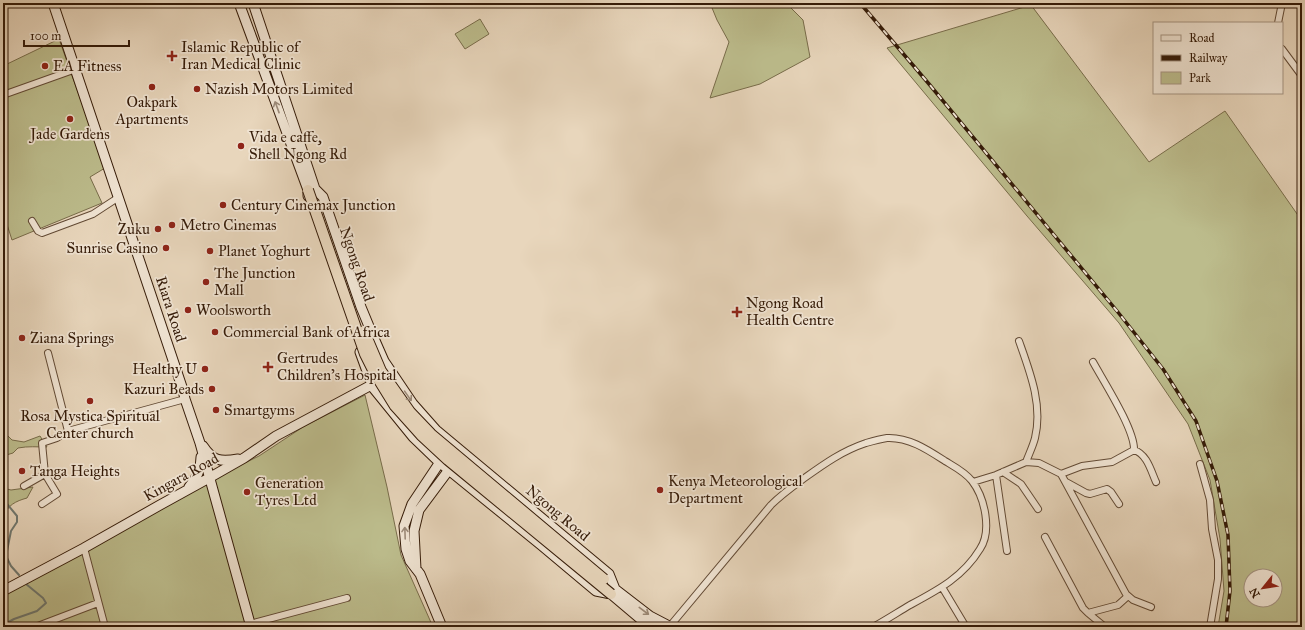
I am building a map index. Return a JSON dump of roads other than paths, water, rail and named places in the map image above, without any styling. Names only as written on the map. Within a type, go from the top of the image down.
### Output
[{"type":"main road","name":"Riara Road","points":[[53,3],[201,445],[251,625]]},
{"type":"main road","name":"Ngong Road","points":[[239,3],[261,65],[295,153],[312,190],[363,328],[381,371],[410,412],[431,434],[554,529],[609,574],[613,591]]},
{"type":"main road","points":[[253,3],[284,94],[312,190]]},
{"type":"main road","name":"Ngong Road","points":[[312,190],[323,197],[373,336],[384,361],[414,404],[451,448]]},
{"type":"main road","name":"Ngong Road","points":[[312,190],[307,202],[372,385],[393,414],[448,470],[596,591],[613,591]]},
{"type":"main road","name":"Ngong Road","points":[[312,190],[365,354],[374,372],[396,406],[420,435],[448,460],[613,591],[650,616],[670,626]]},
{"type":"main road","name":"Kingara Road","points":[[3,591],[84,548],[209,478],[244,458],[276,436],[393,374]]},
{"type":"main road","points":[[201,445],[206,452],[218,460],[230,461],[244,458]]},
{"type":"main road","points":[[187,490],[198,475],[201,465],[201,445]]},
{"type":"main road","points":[[442,627],[427,591],[416,569],[410,561],[406,549],[404,526],[412,504],[439,462],[451,448]]},
{"type":"main road","name":"Ngong Road","points":[[461,456],[613,591],[650,627]]},
{"type":"main road","points":[[416,569],[414,531],[419,510],[448,470],[461,456]]},
{"type":"main road","points":[[541,545],[554,529]]},
{"type":"street","points":[[1278,22],[1282,3]]},
{"type":"street","points":[[1283,50],[1302,76]]},
{"type":"street","points":[[3,95],[76,69]]},
{"type":"street","points":[[32,221],[38,231],[42,233],[93,214],[118,197]]},
{"type":"street","points":[[1019,341],[1030,373],[1038,411],[1035,438],[1026,462]]},
{"type":"street","points":[[48,353],[57,394],[68,431]]},
{"type":"street","points":[[1093,362],[1128,426],[1134,442],[1134,450]]},
{"type":"street","points":[[42,504],[57,494],[45,474],[42,443],[57,438],[68,431],[185,399]]},
{"type":"street","points":[[670,626],[778,498],[829,460],[851,448],[887,438],[903,439],[928,450],[960,471],[973,482],[980,497],[986,519],[987,530],[985,540],[966,569],[942,587],[874,627]]},
{"type":"street","points":[[1061,474],[1082,466],[1112,462],[1134,450]]},
{"type":"street","points":[[1134,450],[1139,452],[1145,459],[1156,482]]},
{"type":"street","points":[[973,482],[1003,472],[1026,462],[1039,463],[1061,474],[1128,596],[1151,607]]},
{"type":"street","points":[[1200,464],[1210,500],[1212,529],[1218,560],[1218,579],[1210,627]]},
{"type":"street","points":[[1003,472],[1021,484],[1038,509]]},
{"type":"street","points":[[24,486],[45,474]]},
{"type":"street","points":[[996,474],[1006,551]]},
{"type":"street","points":[[1065,481],[1090,494],[1107,489],[1111,492],[1119,504]]},
{"type":"street","points":[[1044,537],[1083,608],[1105,627]]},
{"type":"street","points":[[84,548],[105,627]]},
{"type":"street","points":[[942,587],[966,627]]},
{"type":"street","points":[[1088,613],[1118,605],[1128,596]]},
{"type":"street","points":[[251,625],[346,598]]},
{"type":"street","points":[[35,627],[98,603]]},
{"type":"waterway","points":[[3,499],[17,516],[17,522],[11,531],[6,556],[11,566],[19,575]]},
{"type":"waterway","points":[[3,625],[14,619],[37,611],[46,603],[43,598],[26,584]]},
{"type":"railway","points":[[860,3],[1117,311],[1163,369],[1196,421],[1217,481],[1228,535],[1230,591],[1226,627]]},
{"type":"place","name":"Islamic Republic of Iran Medical Clinic","points":[[172,56]]},
{"type":"place","name":"EA Fitness","points":[[45,66]]},
{"type":"place","name":"Oakpark Apartments","points":[[152,87]]},
{"type":"place","name":"Nazish Motors Limited","points":[[197,89]]},
{"type":"place","name":"Jade Gardens","points":[[70,119]]},
{"type":"place","name":"Vida e caffe, Shell Ngong Rd","points":[[241,146]]},
{"type":"place","name":"Century Cinemax Junction","points":[[223,205]]},
{"type":"place","name":"Metro Cinemas","points":[[172,225]]},
{"type":"place","name":"Zuku","points":[[158,229]]},
{"type":"place","name":"Sunrise Casino","points":[[166,248]]},
{"type":"place","name":"Planet Yoghurt","points":[[210,251]]},
{"type":"place","name":"The Junction Mall","points":[[206,282]]},
{"type":"place","name":"Woolsworth","points":[[188,310]]},
{"type":"place","name":"Ngong Road Health Centre","points":[[737,312]]},
{"type":"place","name":"Commercial Bank of Africa","points":[[215,332]]},
{"type":"place","name":"Ziana Springs","points":[[22,338]]},
{"type":"place","name":"Gertrudes Children's Hospital","points":[[268,367]]},
{"type":"place","name":"Healthy U","points":[[205,369]]},
{"type":"place","name":"Kazuri Beads","points":[[212,389]]},
{"type":"place","name":"Rosa Mystica Spiritual Center church","points":[[90,401]]},
{"type":"place","name":"Smartgyms","points":[[216,410]]},
{"type":"place","name":"Tanga Heights","points":[[22,471]]},
{"type":"place","name":"Kenya Meteorological Department","points":[[660,490]]},
{"type":"place","name":"Generation Tyres Ltd","points":[[247,492]]}]
